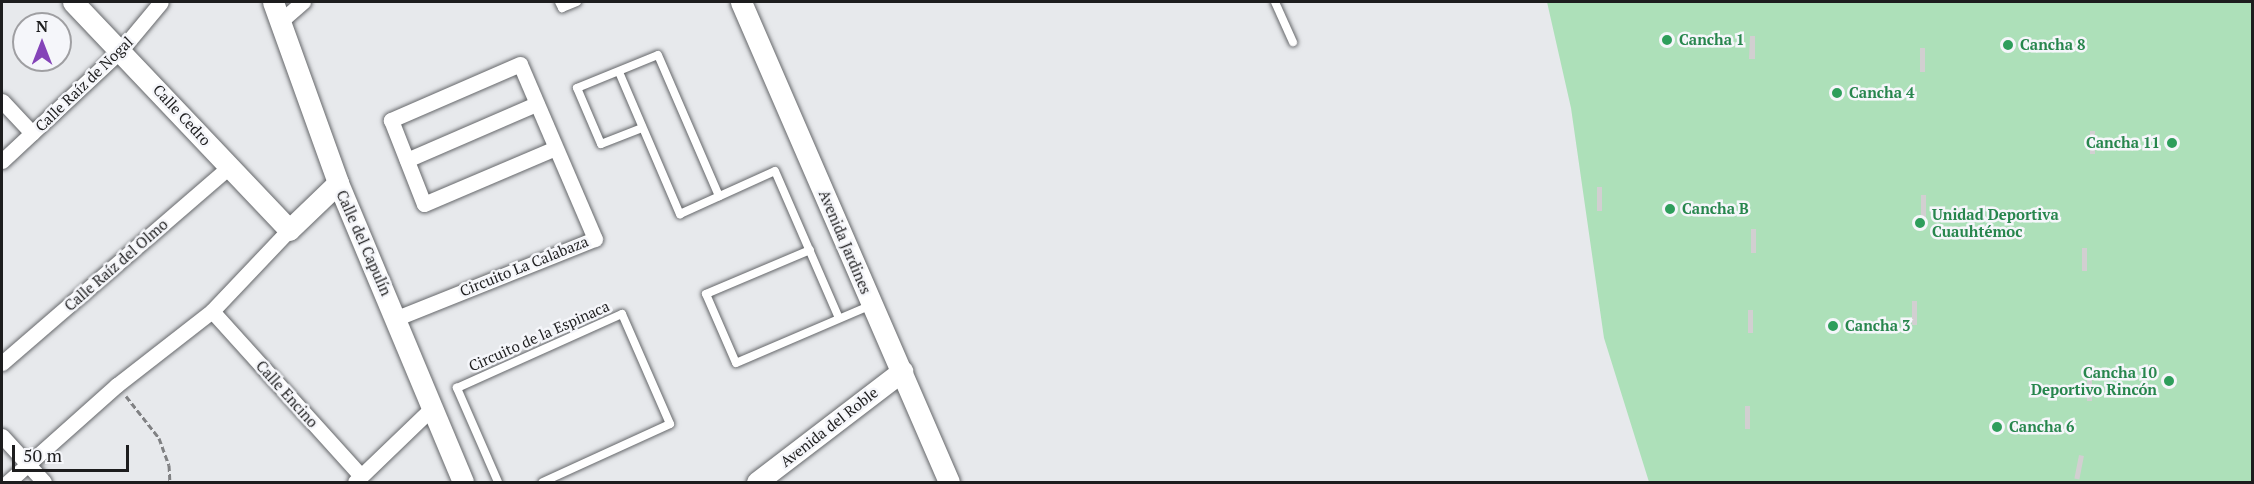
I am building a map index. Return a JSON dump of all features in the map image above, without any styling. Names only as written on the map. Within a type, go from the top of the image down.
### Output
[{"type":"street","name":"Calle Cedro","points":[[73,2],[121,50],[289,230]]},
{"type":"street","name":"Calle Raíz de Nogal","points":[[2,161],[121,50],[161,2]]},
{"type":"street","points":[[277,11],[303,2]]},
{"type":"street","name":"Avenida Jardines","points":[[741,2],[949,483]]},
{"type":"street","name":"Calle del Capulín","points":[[277,11],[338,183],[397,318],[463,483]]},
{"type":"street","name":"Circuito La Calabaza","points":[[397,318],[595,239],[520,64],[391,120],[424,204],[555,148]]},
{"type":"street","points":[[2,101],[32,134]]},
{"type":"street","points":[[407,160],[537,104]]},
{"type":"street","name":"Calle Raíz del Olmo","points":[[2,363],[230,166]]},
{"type":"street","points":[[8,483],[117,385],[212,310],[338,183]]},
{"type":"street","name":"Calle Encino","points":[[212,310],[358,479]]},
{"type":"street","name":"Avenida del Roble","points":[[757,483],[902,371]]},
{"type":"street","points":[[358,479],[433,407]]},
{"type":"street","points":[[2,436],[44,483]]},
{"type":"lane","points":[[559,2],[562,8],[577,2]]},
{"type":"lane","points":[[1275,2],[1293,42]]},
{"type":"lane","points":[[642,128],[601,144],[578,88],[658,55],[719,196]]},
{"type":"lane","points":[[619,72],[680,214],[775,171],[839,318]]},
{"type":"lane","points":[[810,250],[706,294],[736,363],[872,304]]},
{"type":"lane","name":"Circuito de la Espinaca","points":[[498,483],[457,388],[622,314],[670,424],[543,483]]},
{"type":"path","points":[[117,385],[159,438],[169,465],[170,483]]},
{"type":"green space","name":"Unidad Deportiva Cuauhtémoc","points":[[1547,2],[2252,2],[2252,482],[1649,482],[1604,338],[1571,108]]},
{"type":"building","points":[[1750,36],[1755,36],[1755,59],[1749,59]]},
{"type":"building","points":[[1920,48],[1925,48],[1925,72],[1920,72]]},
{"type":"building","points":[[2090,131],[2095,131],[2095,154],[2090,154]]},
{"type":"building","points":[[1597,187],[1602,187],[1602,211],[1597,211]]},
{"type":"building","points":[[1921,195],[1926,195],[1926,218],[1921,218]]},
{"type":"building","points":[[1751,229],[1756,229],[1756,253],[1751,253]]},
{"type":"building","points":[[2082,248],[2087,248],[2087,271],[2082,271]]},
{"type":"building","points":[[1912,301],[1917,301],[1917,325],[1912,325]]},
{"type":"building","points":[[1748,310],[1753,310],[1753,333],[1748,333]]},
{"type":"building","points":[[2087,377],[2092,377],[2092,401],[2087,401]]},
{"type":"building","points":[[1745,406],[1750,406],[1750,429],[1745,429]]},
{"type":"building","points":[[2079,455],[2084,456],[2079,480],[2074,479]]},
{"type":"place","name":"Cancha 1","points":[[1667,40]]},
{"type":"place","name":"Cancha 8","points":[[2008,45]]},
{"type":"place","name":"Cancha 4","points":[[1837,93]]},
{"type":"place","name":"Cancha 11","points":[[2172,143]]},
{"type":"place","name":"Cancha B","points":[[1670,209]]},
{"type":"place","name":"Unidad Deportiva Cuauhtémoc","points":[[1920,223]]},
{"type":"place","name":"Cancha 3","points":[[1833,326]]},
{"type":"place","name":"Cancha 10 Deportivo Rincón","points":[[2169,381]]},
{"type":"place","name":"Cancha 6","points":[[1997,427]]}]
